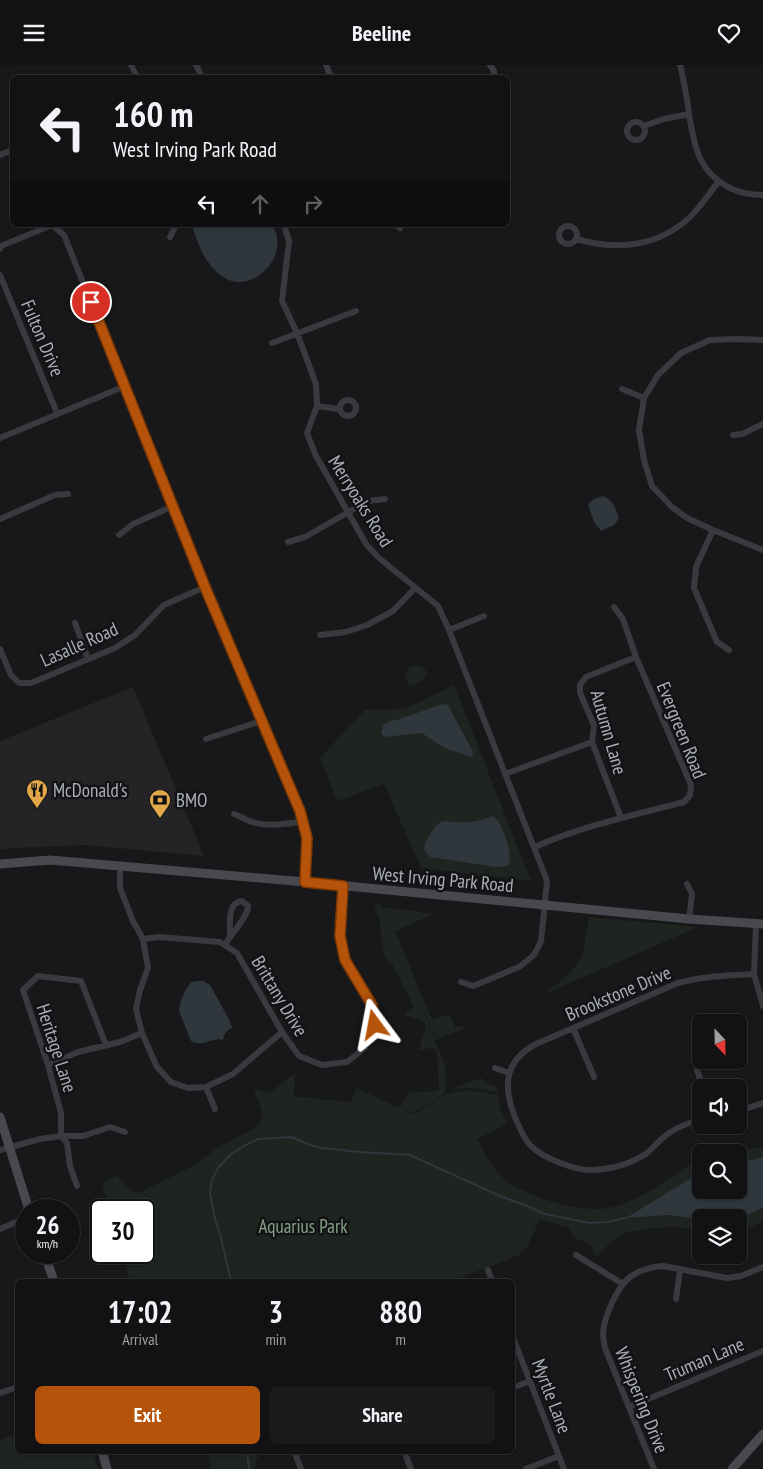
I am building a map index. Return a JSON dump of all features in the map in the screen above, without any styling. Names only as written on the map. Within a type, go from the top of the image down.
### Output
[{"type":"main road","name":"West Irving Park Road","points":[[0,864],[50,860],[760,924]]},
{"type":"main road","points":[[0,1117],[26,1199]]},
{"type":"main road","points":[[48,1264],[53,1279]]},
{"type":"main road","points":[[732,1469],[763,1434]]},
{"type":"main road","points":[[103,1454],[107,1469]]},
{"type":"street","points":[[680,65],[693,141],[698,156],[706,168],[719,181],[739,192],[763,195]]},
{"type":"street","points":[[644,127],[664,119],[689,114]]},
{"type":"street","points":[[576,239],[592,244],[614,246],[632,245],[654,239],[666,234],[686,220],[719,181]]},
{"type":"street","points":[[0,249],[1,246],[47,227]]},
{"type":"street","points":[[54,227],[64,235],[205,587],[304,821],[307,838],[305,882]]},
{"type":"street","points":[[170,237],[175,227]]},
{"type":"street","name":"Merryoaks Road","points":[[285,227],[290,241],[282,301],[297,333],[316,384],[317,406],[307,433],[316,457],[366,544],[379,558],[438,606],[547,881],[541,941],[534,955],[519,967],[473,986],[461,982]]},
{"type":"street","name":"Fulton Drive","points":[[0,275],[57,413]]},
{"type":"street","points":[[272,343],[356,311]]},
{"type":"street","points":[[763,341],[737,339],[710,340],[681,353],[658,375],[644,397],[639,430],[644,460],[652,486],[672,507],[687,518],[763,550]]},
{"type":"street","points":[[0,438],[124,386]]},
{"type":"street","points":[[622,389],[644,397]]},
{"type":"street","points":[[317,406],[339,409]]},
{"type":"street","points":[[733,435],[742,434],[763,424]]},
{"type":"street","points":[[0,519],[56,495],[68,494]]},
{"type":"street","points":[[288,542],[304,537],[368,501],[385,499]]},
{"type":"street","points":[[120,535],[133,524],[173,506]]},
{"type":"street","points":[[713,530],[696,567],[694,588],[717,642],[729,650]]},
{"type":"street","name":"Lasalle Road","points":[[0,649],[11,675],[19,683],[31,683],[115,648],[135,635],[164,605],[205,587]]},
{"type":"street","points":[[320,635],[346,632],[367,625],[393,611],[415,588]]},
{"type":"street","name":"Evergreen Road","points":[[535,847],[556,838],[621,818],[684,802],[690,795],[691,785],[636,657],[623,619],[614,607]]},
{"type":"street","points":[[449,630],[484,615]]},
{"type":"street","points":[[75,623],[88,659]]},
{"type":"street","name":"Autumn Lane","points":[[621,818],[592,742],[594,725],[580,693],[580,685],[586,677],[636,657]]},
{"type":"street","points":[[206,739],[261,721]]},
{"type":"street","points":[[506,774],[592,742]]},
{"type":"street","points":[[234,814],[259,824],[288,824],[304,821]]},
{"type":"street","points":[[120,867],[120,888],[132,921],[143,939],[148,968],[136,1009],[142,1033],[157,1067],[171,1082],[188,1088],[206,1087],[233,1074],[282,1032]]},
{"type":"street","points":[[687,884],[692,894],[689,919]]},
{"type":"street","name":"Brittany Drive","points":[[143,939],[159,937],[220,942],[225,945],[237,953],[282,1032],[300,1056],[322,1065],[347,1062],[362,1051],[375,1025],[372,1005],[345,960],[340,936],[343,886]]},
{"type":"street","points":[[225,945],[247,913],[248,909],[242,901],[235,903],[232,907],[230,937]]},
{"type":"street","points":[[760,924],[754,974],[763,1006]]},
{"type":"street","name":"Brookstone Drive","points":[[509,1073],[513,1064],[529,1048],[678,983],[708,977],[754,974]]},
{"type":"street","name":"Heritage Lane","points":[[77,1186],[70,1166],[67,1143],[61,1136],[61,1113],[48,1065],[23,990],[38,976],[81,981],[106,1045]]},
{"type":"street","points":[[573,1028],[594,1077]]},
{"type":"street","points":[[48,1065],[78,1052],[120,1042],[142,1033]]},
{"type":"street","points":[[495,1068],[509,1073],[508,1095],[513,1114],[529,1145],[543,1155],[566,1165],[591,1171],[623,1165],[648,1152],[664,1136],[692,1122]]},
{"type":"street","points":[[697,1070],[700,1079]]},
{"type":"street","points":[[206,1087],[215,1109]]},
{"type":"street","points":[[747,1108],[763,1103]]},
{"type":"street","points":[[0,1150],[40,1139],[61,1136],[83,1136],[110,1127],[125,1132]]},
{"type":"street","points":[[0,1229],[15,1223]]},
{"type":"street","points":[[576,1255],[623,1284]]},
{"type":"street","name":"Whispering Drive","points":[[654,1469],[605,1348],[603,1332],[608,1312],[623,1284],[644,1269],[663,1266],[727,1278],[741,1276],[763,1267]]},
{"type":"street","points":[[488,1270],[491,1279]]},
{"type":"street","points":[[676,1299],[680,1270]]},
{"type":"street","name":"Myrtle Lane","points":[[515,1343],[564,1469]]},
{"type":"street","name":"Truman Lane","points":[[629,1407],[763,1351]]},
{"type":"street","points":[[515,1387],[530,1381]]},
{"type":"street","points":[[0,1393],[15,1388]]},
{"type":"street","points":[[295,1454],[301,1469]]},
{"type":"street","points":[[405,1454],[411,1469]]},
{"type":"street","points":[[526,1469],[559,1456]]},
{"type":"shaded area","points":[[193,227],[273,227],[277,237],[277,249],[273,260],[255,278],[244,282],[232,281],[220,275],[210,265],[199,246]]},
{"type":"shaded area","points":[[603,496],[612,502],[619,518],[614,525],[601,531],[594,522],[588,504],[594,499]]},
{"type":"shaded area","points":[[133,687],[204,856],[85,845],[0,850],[0,741]]},
{"type":"shaded area","points":[[442,704],[448,705],[473,752],[472,757],[447,749],[422,733],[384,737],[381,733],[383,725],[389,721]]},
{"type":"shaded area","points":[[494,816],[507,840],[510,855],[508,866],[496,867],[430,857],[425,851],[424,847],[427,840],[432,831],[441,822],[470,822]]},
{"type":"shaded area","points":[[203,981],[210,985],[233,1028],[226,1032],[223,1040],[215,1039],[203,1043],[191,1041],[179,1011],[189,985],[191,982]]},
{"type":"shaded area","points":[[763,1157],[763,1208],[747,1215],[747,1209],[692,1209],[692,1219],[670,1215],[626,1218],[692,1178],[692,1199],[747,1199],[747,1161]]},
{"type":"green space","points":[[411,666],[420,667],[427,673],[422,681],[410,686],[405,675]]},
{"type":"green space","points":[[454,685],[531,881],[421,868],[384,784],[337,801],[320,758],[365,710],[404,709]]},
{"type":"green space","name":"Aquarius Park","points":[[380,903],[385,915],[383,907],[434,914],[395,931],[432,1020],[449,1014],[455,1027],[465,1027],[545,994],[436,1040],[416,992],[444,1063],[446,1076],[445,1093],[419,1109],[403,1114],[415,1113],[442,1096],[454,1092],[473,1091],[498,1095],[500,1107],[507,1124],[477,1139],[491,1164],[502,1177],[525,1192],[573,1207],[589,1209],[617,1206],[646,1193],[692,1164],[692,1178],[628,1218],[670,1215],[692,1219],[692,1230],[674,1227],[645,1229],[625,1233],[609,1244],[598,1256],[594,1254],[589,1243],[576,1238],[568,1227],[540,1220],[526,1249],[519,1255],[457,1279],[130,1279],[126,1264],[155,1264],[155,1199],[107,1199],[102,1183],[117,1176],[132,1191],[139,1193],[191,1167],[220,1146],[255,1128],[263,1115],[254,1089],[267,1093],[295,1073],[294,1096],[347,1102],[351,1101],[357,1088],[396,1107],[401,1106],[410,1092],[439,1091],[437,1052],[433,1048],[419,1050],[426,1026],[424,1022],[404,1014],[414,1007],[392,964],[388,962],[384,955],[379,919],[374,906]]},
{"type":"green space","points":[[589,917],[698,927],[545,994],[569,974],[582,957]]},
{"type":"green space","points":[[482,1078],[485,1082],[497,1087],[498,1092],[466,1088],[447,1090]]},
{"type":"green space","points":[[763,1146],[763,1157],[747,1161],[747,1150]]},
{"type":"green space","points":[[763,1208],[763,1222],[747,1228],[747,1215]]},
{"type":"green space","points":[[15,1434],[15,1454],[94,1454],[98,1469],[0,1469],[0,1440]]},
{"type":"green space","points":[[208,1454],[260,1454],[256,1460],[255,1469],[211,1469]]},
{"type":"waterway","points":[[231,1279],[210,1193],[212,1180],[218,1168],[230,1155],[258,1139],[291,1137],[321,1148],[410,1155],[500,1196],[545,1214],[589,1223],[626,1218]]},
{"type":"waterway","points":[[247,1454],[249,1469]]},
{"type":"place","name":"McDonald's","points":[[37,809]]},
{"type":"place","name":"BMO","points":[[160,819]]},
{"type":"route","points":[[91,302],[205,587],[304,821],[307,838],[305,882],[343,886],[340,936],[345,960],[372,1005],[375,1025]]}]
